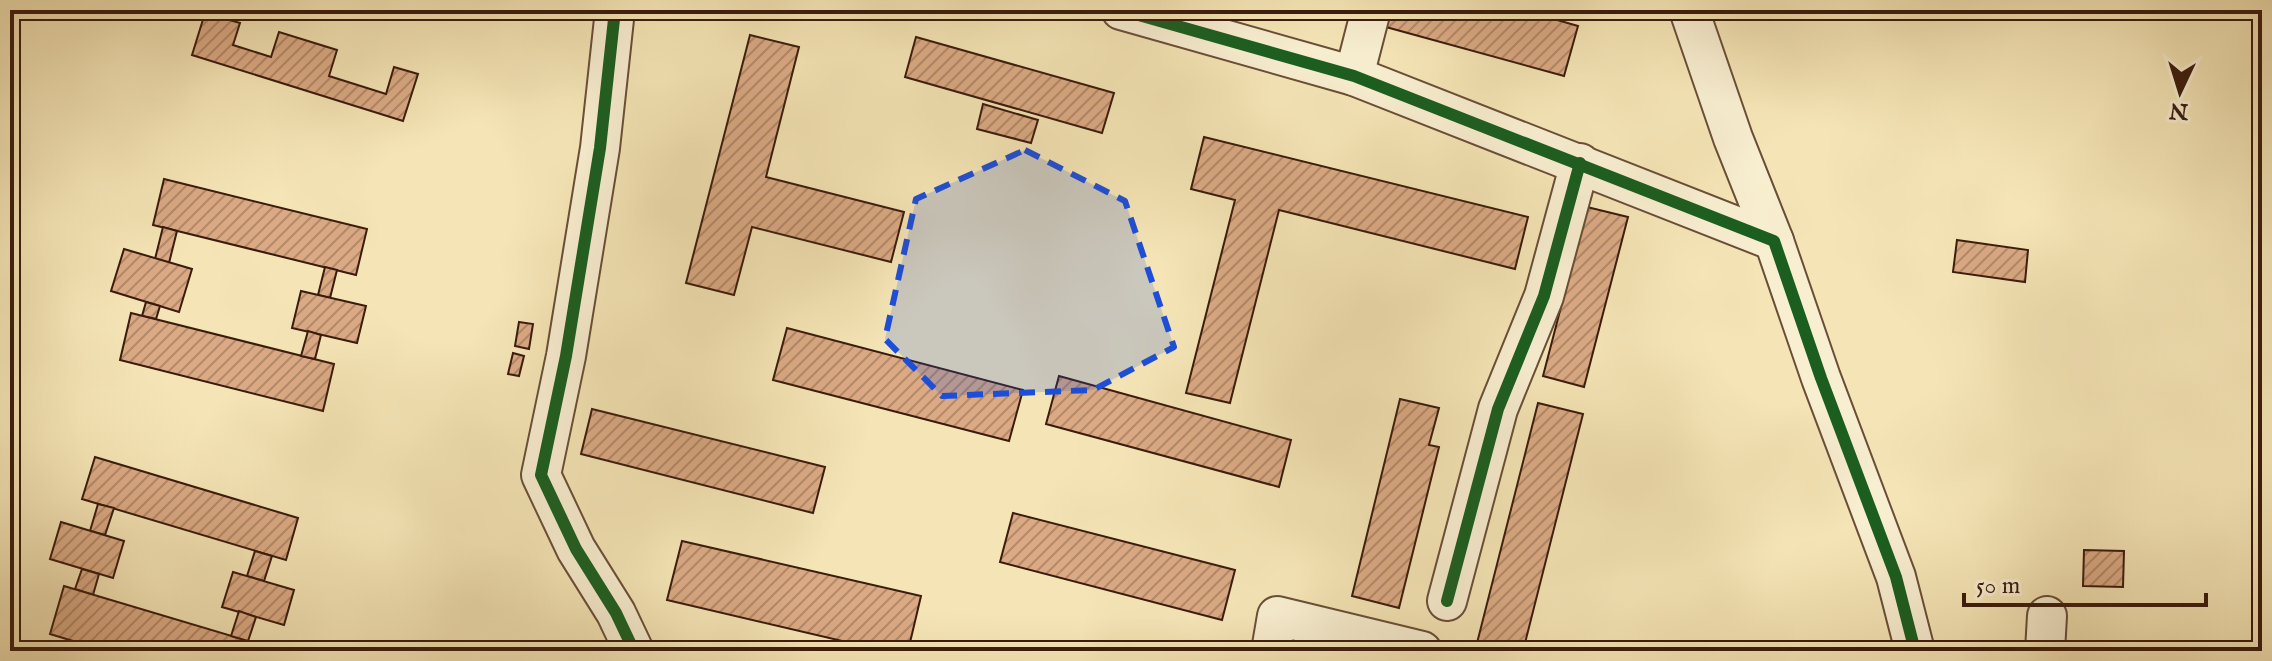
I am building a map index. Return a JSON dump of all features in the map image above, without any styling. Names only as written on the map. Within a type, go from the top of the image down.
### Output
[{"type":"street","points":[[615,10],[600,148],[566,356],[541,475],[576,549],[616,613],[634,651]]},
{"type":"street","points":[[1121,10],[1354,76],[1774,241]]},
{"type":"street","points":[[1354,76],[1371,10]]},
{"type":"street","points":[[1700,14],[1733,138],[1774,241],[1821,378],[1896,577],[1915,651]]},
{"type":"street","points":[[1447,601],[1498,409],[1544,296],[1580,163]]},
{"type":"street","points":[[1271,651],[1277,616],[1422,651]]},
{"type":"highlighted area","points":[[1025,150],[1125,201],[1174,347],[1093,390],[942,396],[885,339],[916,199]]},
{"type":"building","points":[[1320,10],[1350,10],[1348,17]]},
{"type":"building","points":[[1391,10],[1522,10],[1578,26],[1564,76],[1386,27]]},
{"type":"building","points":[[1900,10],[1954,10],[1954,19],[1900,17]]},
{"type":"building","points":[[205,13],[240,23],[233,45],[271,57],[279,32],[337,50],[329,76],[386,94],[394,67],[418,74],[403,121],[192,55]]},
{"type":"building","points":[[750,35],[799,47],[766,177],[904,212],[891,262],[752,227],[734,295],[686,283]]},
{"type":"building","points":[[916,37],[1114,93],[1102,133],[905,77]]},
{"type":"building","points":[[983,104],[1038,120],[1031,143],[977,129]]},
{"type":"building","points":[[1204,137],[1528,217],[1515,269],[1279,210],[1230,403],[1186,393],[1235,200],[1191,189]]},
{"type":"building","points":[[164,179],[367,229],[356,275],[153,225]]},
{"type":"building","points":[[1587,207],[1628,217],[1584,387],[1543,376]]},
{"type":"building","points":[[163,227],[177,231],[169,263],[155,259]]},
{"type":"building","points":[[1957,240],[2028,250],[2025,282],[1953,272]]},
{"type":"building","points":[[124,249],[192,269],[179,312],[111,291]]},
{"type":"building","points":[[325,267],[337,270],[330,298],[318,295]]},
{"type":"building","points":[[301,291],[366,306],[357,343],[292,328]]},
{"type":"building","points":[[146,302],[160,306],[156,319],[142,316]]},
{"type":"building","points":[[131,313],[334,364],[323,411],[120,360]]},
{"type":"building","points":[[519,322],[533,324],[529,349],[515,346]]},
{"type":"building","points":[[787,328],[1023,390],[1009,441],[773,380]]},
{"type":"building","points":[[308,331],[321,335],[315,359],[301,356]]},
{"type":"building","points":[[513,353],[524,356],[519,376],[508,374]]},
{"type":"building","points":[[1059,376],[1291,440],[1279,487],[1046,424]]},
{"type":"building","points":[[1400,399],[1439,408],[1429,445],[1439,447],[1399,608],[1352,596]]},
{"type":"building","points":[[1538,403],[1583,414],[1523,651],[1508,651],[1477,643]]},
{"type":"building","points":[[592,409],[825,467],[813,513],[581,454]]},
{"type":"building","points":[[95,457],[298,518],[286,560],[82,499]]},
{"type":"building","points":[[98,504],[114,508],[105,535],[90,531]]},
{"type":"building","points":[[1013,513],[1235,570],[1222,620],[1000,562]]},
{"type":"building","points":[[61,522],[124,541],[113,578],[50,559]]},
{"type":"building","points":[[682,541],[921,596],[908,651],[885,651],[667,600]]},
{"type":"building","points":[[2084,550],[2124,551],[2123,587],[2083,586]]},
{"type":"building","points":[[255,551],[272,556],[264,581],[247,576]]},
{"type":"building","points":[[82,569],[99,574],[93,595],[75,589]]},
{"type":"building","points":[[233,572],[294,590],[284,625],[222,607]]},
{"type":"building","points":[[64,586],[265,646],[263,651],[106,651],[50,634]]},
{"type":"building","points":[[239,611],[256,617],[248,641],[231,636]]},
{"type":"cycle path","points":[[615,10],[600,148],[566,356],[541,475],[576,549],[616,613],[634,651]]},
{"type":"cycle path","points":[[1121,10],[1354,76],[1774,241],[1821,378],[1896,577],[1915,651]]},
{"type":"cycle path","points":[[1447,601],[1498,409],[1544,296],[1580,163]]}]
